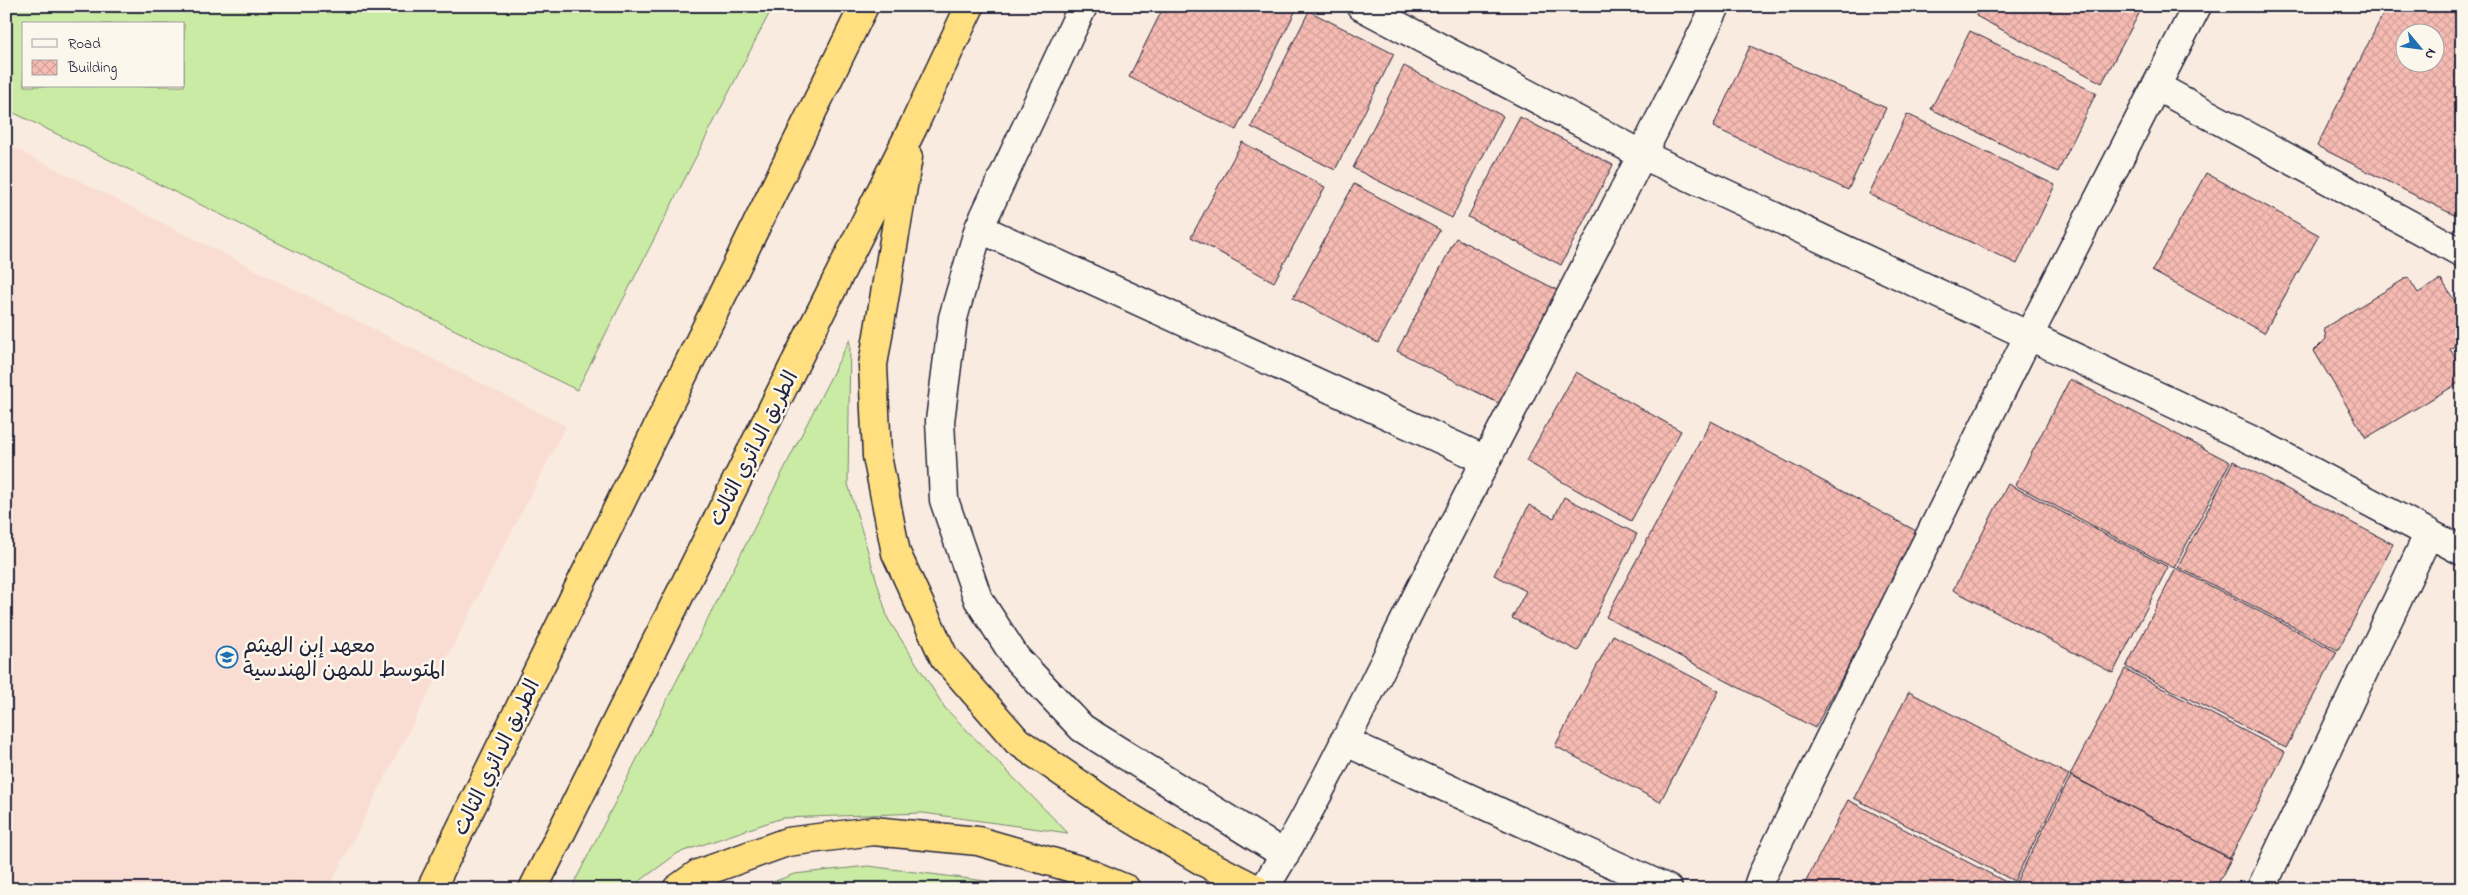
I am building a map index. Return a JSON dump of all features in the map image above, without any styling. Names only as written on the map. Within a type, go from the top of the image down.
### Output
[{"type":"highway","name":"الطريق الدائري الثالث","points":[[432,889],[864,6]]},
{"type":"highway","name":"الطريق الدائري الثالث","points":[[533,889],[913,127],[970,6]]},
{"type":"highway","points":[[913,127],[873,365],[877,456],[896,553],[944,657],[1017,741],[1114,808],[1204,862],[1256,889]]},
{"type":"highway","points":[[677,889],[698,874],[787,842],[873,831],[978,841],[1083,871],[1126,889]]},
{"type":"street","points":[[1083,6],[979,228],[953,318],[940,421],[944,500],[978,599],[1016,658],[1082,728],[1285,855]]},
{"type":"street","points":[[1361,6],[1643,155],[2262,445],[2462,551]]},
{"type":"street","points":[[1264,889],[1285,855],[1344,741],[1643,155],[1716,6]]},
{"type":"street","points":[[1757,889],[1762,875],[2028,337],[2198,6]]},
{"type":"street","points":[[2156,86],[2462,253]]},
{"type":"street","points":[[979,228],[1486,460]]},
{"type":"street","points":[[2261,889],[2429,533]]},
{"type":"street","points":[[1344,741],[1668,889]]},
{"type":"shaded area","name":"معهد إبن الهيثم المتوسط للمهن الهندسية","points":[[6,144],[566,426],[328,889],[6,889]]},
{"type":"green space","points":[[6,6],[773,6],[577,390],[6,109]]},
{"type":"green space","points":[[850,339],[848,484],[888,619],[945,708],[1068,833],[923,813],[782,818],[678,853],[629,889],[571,889]]},
{"type":"green space","points":[[868,866],[986,881],[1008,889],[755,889],[794,874]]},
{"type":"building","points":[[1164,6],[1298,6],[1236,130],[1129,77]]},
{"type":"building","points":[[1981,6],[2143,6],[2102,83],[1976,16]]},
{"type":"building","points":[[2387,6],[2462,6],[2462,219],[2317,146]]},
{"type":"building","points":[[1309,11],[1394,54],[1335,170],[1251,127]]},
{"type":"building","points":[[1970,31],[2096,93],[2058,172],[1931,109]]},
{"type":"building","points":[[1750,46],[1886,108],[1848,190],[1713,127]]},
{"type":"building","points":[[1404,66],[1503,116],[1452,218],[1353,168]]},
{"type":"building","points":[[1907,114],[2055,185],[2017,264],[1869,194]]},
{"type":"building","points":[[1520,117],[1613,165],[1561,265],[1468,217]]},
{"type":"building","points":[[1242,142],[1325,187],[1274,282],[1191,237]]},
{"type":"building","points":[[2206,173],[2319,235],[2264,333],[2152,271]]},
{"type":"building","points":[[1354,184],[1440,230],[1378,343],[1293,298]]},
{"type":"building","points":[[1456,238],[1559,291],[1500,404],[1397,351]]},
{"type":"building","points":[[2408,277],[2418,293],[2441,279],[2462,313],[2462,341],[2450,349],[2462,369],[2462,381],[2366,438],[2314,351],[2326,339],[2324,328]]},
{"type":"building","points":[[1576,372],[1681,431],[1631,521],[1526,461]]},
{"type":"building","points":[[2070,379],[2230,462],[2174,568],[2015,485]]},
{"type":"building","points":[[1711,421],[1920,533],[1815,728],[1606,617]]},
{"type":"building","points":[[2233,461],[2393,544],[2338,650],[2178,567]]},
{"type":"building","points":[[2008,484],[2168,567],[2113,673],[1953,590]]},
{"type":"building","points":[[1564,497],[1637,534],[1578,651],[1512,618],[1526,591],[1494,575],[1529,505],[1554,518]]},
{"type":"building","points":[[2176,568],[2337,652],[2286,748],[2126,667]]},
{"type":"building","points":[[1613,635],[1719,691],[1660,802],[1555,746]]},
{"type":"building","points":[[2125,669],[2285,752],[2230,858],[2070,775]]},
{"type":"building","points":[[1909,692],[2069,775],[2014,881],[1854,798]]},
{"type":"building","points":[[2071,776],[2231,859],[2215,889],[2028,889],[2016,882]]},
{"type":"building","points":[[1848,800],[2008,883],[2005,889],[1802,889]]},
{"type":"place","name":"معهد إبن الهيثم المتوسط للمهن الهندسية","points":[[227,657]]}]
